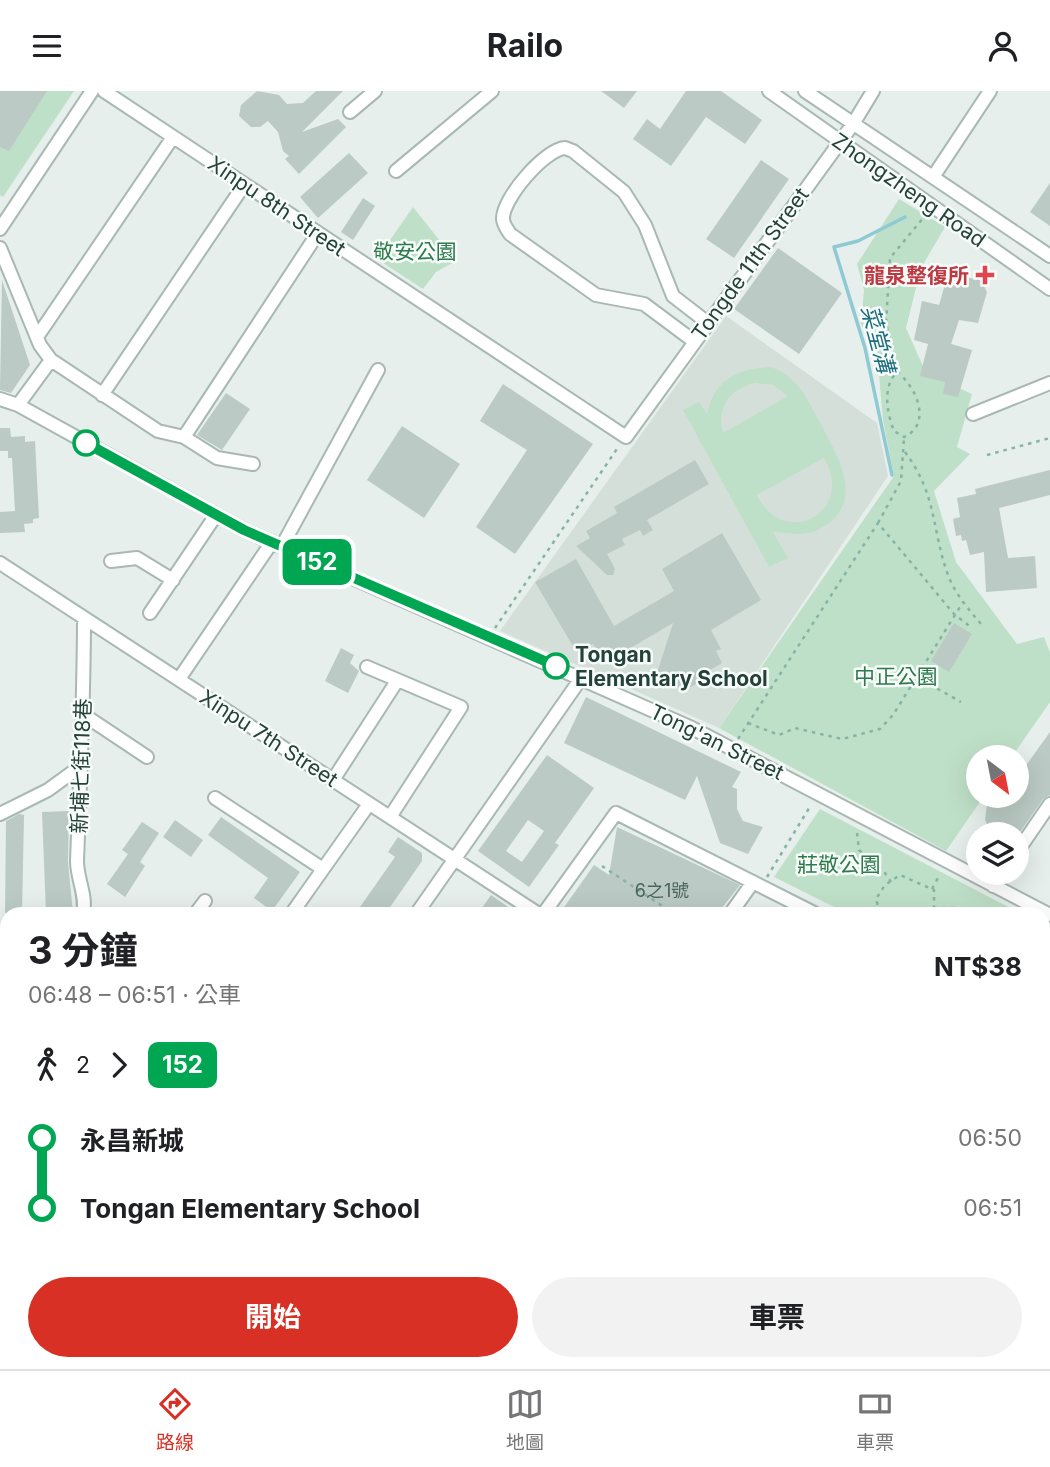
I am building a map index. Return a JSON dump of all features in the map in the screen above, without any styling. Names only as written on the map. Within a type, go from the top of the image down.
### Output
[{"type":"street","points":[[0,229],[4,215],[92,91]]},
{"type":"street","name":"Xinpu 8th Street","points":[[104,91],[625,437]]},
{"type":"street","points":[[350,112],[375,91]]},
{"type":"street","points":[[396,171],[492,91]]},
{"type":"street","name":"Zhongzheng Road","points":[[769,91],[1050,289]]},
{"type":"street","name":"Zhongzheng Road","points":[[805,91],[1050,256]]},
{"type":"street","name":"Tongde 11th Street","points":[[625,437],[853,124],[873,91]]},
{"type":"street","points":[[933,177],[990,91]]},
{"type":"street","points":[[37,337],[173,137]]},
{"type":"street","points":[[695,341],[644,304],[596,295],[510,234],[503,219],[505,207],[540,160],[556,149],[565,148],[615,183],[645,225],[673,296],[708,323]]},
{"type":"street","points":[[102,395],[244,185]]},
{"type":"street","points":[[184,437],[317,233]]},
{"type":"street","points":[[0,248],[37,337],[51,360],[158,431],[184,437],[217,457],[253,464]]},
{"type":"street","points":[[18,405],[51,360]]},
{"type":"street","points":[[179,680],[277,544],[378,370]]},
{"type":"street","points":[[974,414],[1050,383]]},
{"type":"street","name":"Tong'an Street","points":[[0,399],[18,405],[216,515],[582,677],[732,748],[1034,907]]},
{"type":"street","points":[[150,613],[216,515]]},
{"type":"street","points":[[111,561],[137,558],[173,580]]},
{"type":"street","name":"Xinpu 7th Street","points":[[0,563],[528,907]]},
{"type":"street","name":"新埔七街118巷","points":[[84,907],[77,876],[85,618]]},
{"type":"street","points":[[367,667],[461,707],[390,817]]},
{"type":"street","points":[[421,907],[582,677]]},
{"type":"street","points":[[333,780],[397,681]]},
{"type":"street","points":[[84,715],[147,757]]},
{"type":"street","points":[[0,814],[48,790],[81,766]]},
{"type":"street","points":[[215,798],[323,869]]},
{"type":"street","points":[[296,907],[369,804]]},
{"type":"street","points":[[1029,835],[1050,804]]},
{"type":"street","points":[[548,907],[616,813],[800,907]]},
{"type":"street","points":[[736,907],[757,884]]},
{"type":"street","points":[[200,907],[205,901]]},
{"type":"path","points":[[904,437],[911,434],[916,425],[920,407],[909,382],[897,372],[887,323],[890,258],[928,212]]},
{"type":"path","points":[[897,372],[889,384],[888,408],[894,431],[904,437]]},
{"type":"path","points":[[489,637],[625,437]]},
{"type":"path","points":[[732,748],[877,523],[901,481],[904,437]]},
{"type":"path","points":[[987,455],[1050,438]]},
{"type":"path","points":[[905,452],[923,476],[948,576],[963,602],[982,625]]},
{"type":"path","points":[[877,523],[954,614],[972,628]]},
{"type":"path","points":[[748,723],[779,735],[795,728],[842,739],[880,729],[893,715],[963,602]]},
{"type":"path","points":[[915,676],[961,702]]},
{"type":"path","points":[[757,884],[818,793]]},
{"type":"path","points":[[857,833],[859,850],[883,870],[891,882]]},
{"type":"path","points":[[602,866],[664,907]]},
{"type":"path","points":[[878,907],[876,899],[900,875],[932,889]]},
{"type":"path","points":[[934,907],[932,889],[939,876]]},
{"type":"shaded area","name":"Tongan Elementary School","points":[[726,316],[877,423],[888,476],[719,728],[500,631]]},
{"type":"green space","points":[[0,91],[74,91],[3,197],[0,195]]},
{"type":"green space","name":"中正公園","points":[[899,199],[945,227],[921,268],[906,328],[926,373],[972,394],[957,447],[970,454],[934,491],[956,562],[1017,644],[1044,637],[1050,653],[1050,702],[1020,745],[966,745],[966,809],[975,809],[946,851],[719,728],[894,476],[883,421],[877,351],[861,324],[864,290],[857,264]]},
{"type":"green space","name":"敬安公園","points":[[413,207],[456,261],[436,272],[423,289],[377,259]]},
{"type":"green space","points":[[771,367],[781,371],[802,391],[836,454],[845,483],[841,510],[831,521],[810,533],[773,532],[788,558],[769,567],[683,410],[699,402],[707,414],[710,402],[721,384],[738,373]],"holes":[[[755,383],[773,385],[788,396],[723,433],[722,415],[727,401],[738,390]],[[824,458],[831,477],[831,494],[824,508],[813,518],[799,522],[783,520],[769,512],[757,495]]]},
{"type":"green space","name":"莊敬公園","points":[[820,809],[1008,907],[834,907],[774,877]]},
{"type":"building","points":[[0,91],[47,91],[9,151],[0,147]]},
{"type":"building","points":[[257,91],[279,95],[287,104],[303,103],[316,91],[343,91],[302,132],[338,119],[346,127],[299,174],[285,159],[289,156],[283,151],[278,132],[268,121],[260,127],[251,127],[239,116],[241,105]]},
{"type":"building","points":[[601,91],[637,91],[624,108]]},
{"type":"building","points":[[686,91],[721,91],[762,120],[745,144],[706,117],[671,166],[633,139],[647,119],[660,129]]},
{"type":"building","points":[[349,153],[368,173],[318,218],[300,197]]},
{"type":"building","points":[[761,160],[789,179],[734,258],[706,239]]},
{"type":"building","points":[[1050,183],[1050,226],[1030,212]]},
{"type":"building","points":[[363,198],[375,206],[353,240],[341,232]]},
{"type":"building","points":[[778,248],[842,293],[799,354],[734,309]]},
{"type":"building","points":[[948,274],[981,280],[987,292],[978,323],[959,320],[951,344],[972,350],[958,397],[943,394],[945,382],[920,376],[928,344],[914,340],[922,301],[939,305]]},
{"type":"building","points":[[2,280],[30,365],[11,393],[0,390]]},
{"type":"building","points":[[503,384],[593,444],[515,554],[476,527],[527,450],[480,421]]},
{"type":"building","points":[[226,393],[250,409],[222,450],[197,435]]},
{"type":"building","points":[[402,426],[460,464],[424,518],[367,480]]},
{"type":"building","points":[[0,428],[10,428],[11,437],[25,436],[25,442],[35,441],[39,518],[33,519],[33,523],[24,524],[25,532],[0,533],[0,512],[15,511],[12,458],[8,458],[8,451],[0,451]]},
{"type":"building","points":[[695,460],[709,484],[647,520],[653,530],[643,536],[640,530],[622,539],[625,545],[607,554],[615,569],[613,575],[607,575],[576,546],[590,538],[586,531],[617,513],[614,507]]},
{"type":"building","points":[[1050,470],[1050,495],[999,508],[1008,558],[1035,556],[1037,588],[986,592],[984,552],[970,555],[966,540],[962,541],[961,535],[956,536],[953,519],[960,517],[957,498],[976,494],[975,489]]},
{"type":"building","points":[[722,533],[761,600],[711,630],[721,649],[716,651],[722,663],[710,670],[713,675],[683,691],[657,673],[673,623],[605,663],[593,644],[582,650],[579,644],[574,648],[535,582],[576,559],[614,626],[674,591],[662,569]]},
{"type":"building","points":[[954,623],[972,634],[949,672],[931,661]]},
{"type":"building","points":[[341,648],[354,655],[350,663],[359,671],[348,693],[325,681]]},
{"type":"building","points":[[586,697],[741,772],[732,787],[737,789],[737,809],[743,821],[763,827],[748,854],[720,843],[697,776],[685,800],[564,743]]},
{"type":"building","points":[[1050,732],[1050,795],[1043,799],[1027,822],[986,822],[986,809],[1029,809],[1029,761]]},
{"type":"building","points":[[547,755],[594,788],[555,843],[559,845],[529,887],[478,851]],"holes":[[[528,820],[544,831],[522,862],[506,851]]]},
{"type":"building","points":[[69,811],[68,862],[72,907],[46,907],[42,812]]},
{"type":"building","points":[[19,814],[24,815],[22,907],[5,907],[6,821]]},
{"type":"building","points":[[221,817],[300,872],[275,907],[266,907],[254,898],[268,878],[208,835]]},
{"type":"building","points":[[175,820],[203,840],[191,857],[163,837]]},
{"type":"building","points":[[142,822],[159,833],[140,862],[145,866],[125,897],[107,884],[128,854],[122,850]]},
{"type":"building","points":[[617,827],[740,885],[723,907],[564,907],[594,865],[609,875]]},
{"type":"building","points":[[398,837],[422,853],[422,861],[390,907],[360,907],[395,857],[388,852]]},
{"type":"building","points":[[491,895],[508,907],[483,907]]},
{"type":"waterway","name":"菜堂溝","points":[[892,475],[865,348],[834,247],[858,241],[905,217]]},
{"type":"bus line","name":"152","points":[[86,443],[244,530],[556,666]]},
{"type":"place","name":"龍泉整復所","points":[[985,275]]},
{"type":"place","name":"Tongan Elementary School","points":[[556,666]]}]
